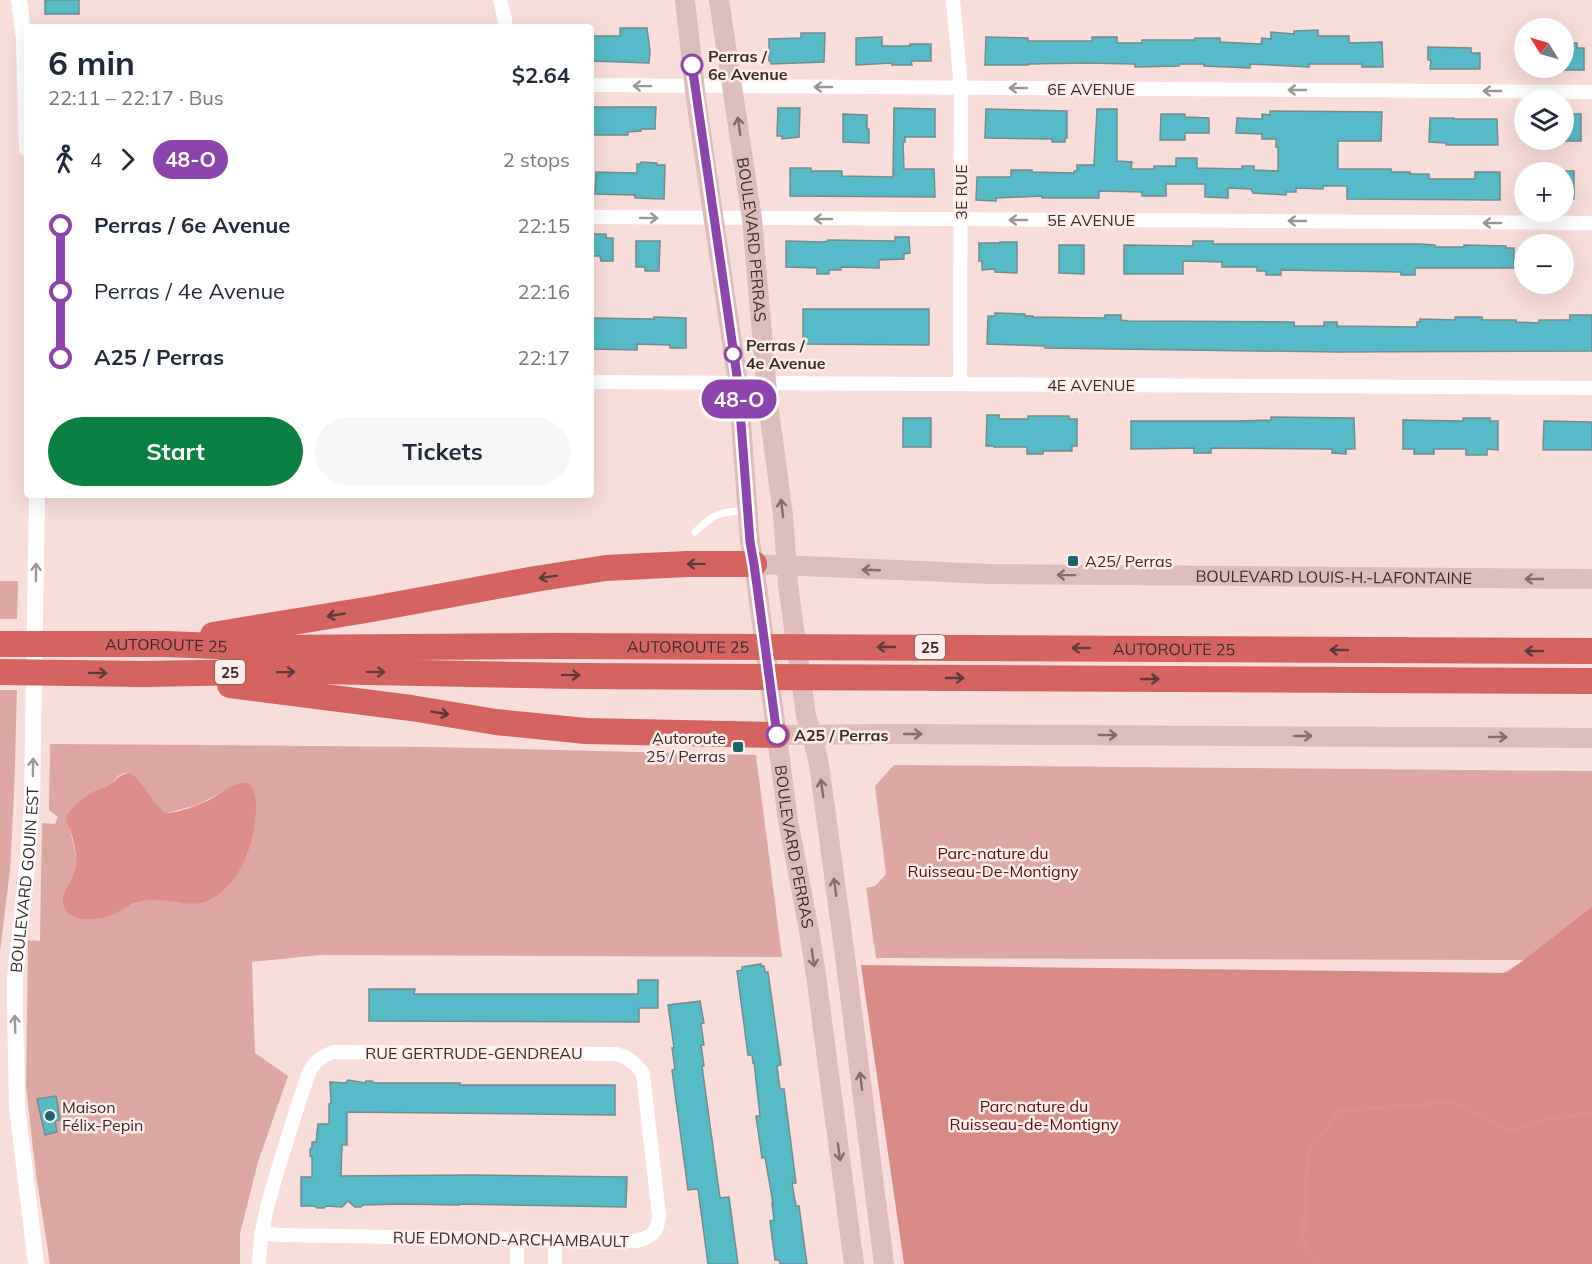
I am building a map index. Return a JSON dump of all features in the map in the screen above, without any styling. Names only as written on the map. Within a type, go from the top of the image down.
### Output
[{"type":"highway","points":[[165,644],[606,568],[734,563],[755,573]]},
{"type":"highway","name":"AUTOROUTE 25","points":[[0,644],[165,644],[268,648],[590,646],[1592,651]]},
{"type":"highway","name":"AUTOROUTE 25","points":[[0,672],[143,674],[317,671],[588,676],[1592,681]]},
{"type":"highway","points":[[143,674],[543,727],[610,733],[775,725]]},
{"type":"main road","name":"BOULEVARD PERRAS","points":[[685,0],[694,86],[738,383],[750,542],[788,820],[815,968],[854,1264]]},
{"type":"main road","name":"BOULEVARD PERRAS","points":[[719,0],[752,219],[768,403],[806,716],[819,764],[884,1264]]},
{"type":"main road","name":"BOULEVARD LOUIS-H.-LAFONTAINE","points":[[755,573],[788,576],[1003,574],[1592,579]]},
{"type":"main road","points":[[775,725],[812,735],[1592,738]]},
{"type":"street","points":[[19,0],[24,39]]},
{"type":"street","points":[[500,0],[505,24]]},
{"type":"street","name":"3E RUE","points":[[953,0],[961,88],[960,384]]},
{"type":"street","name":"6E AVENUE","points":[[594,85],[1592,92]]},
{"type":"street","name":"5E AVENUE","points":[[594,217],[1592,223]]},
{"type":"street","name":"4E AVENUE","points":[[594,382],[1592,388]]},
{"type":"street","name":"BOULEVARD GOUIN EST","points":[[36,1264],[17,1107],[15,976],[32,801],[37,498]]},
{"type":"street","name":"RUE GERTRUDE-GENDREAU","points":[[261,1233],[269,1200],[308,1077],[315,1063],[323,1056],[333,1052],[616,1054],[625,1056],[633,1062]]},
{"type":"street","name":"RUE EDMOND-ARCHAMBAULT","points":[[261,1233],[555,1240],[636,1241],[647,1238],[659,1225],[659,1216],[643,1074],[633,1062]]},
{"type":"street","points":[[260,1264],[261,1233]]},
{"type":"street","points":[[517,1239],[517,1264]]},
{"type":"street","points":[[555,1240],[555,1264]]},
{"type":"lane","points":[[696,532],[716,514],[747,510]]},
{"type":"green space","points":[[0,581],[18,581],[17,619],[0,619]]},
{"type":"green space","points":[[0,690],[17,690],[10,870],[0,951]]},
{"type":"green space","points":[[50,744],[435,747],[756,755],[782,957],[321,955],[252,962],[255,1053],[288,1076],[258,1162],[240,1234],[240,1264],[50,1264],[36,1175],[26,1087],[28,940],[40,941],[42,823],[55,824],[58,817],[49,810]],"holes":[[[130,773],[156,806],[167,813],[197,805],[234,786],[248,853],[239,871],[227,886],[167,900],[142,902],[130,905],[119,912],[63,900],[76,866],[70,829],[97,790],[110,785],[118,776]]]},
{"type":"green space","name":"Parc-nature du Ruisseau-De-Montigny","points":[[894,765],[1592,771],[1592,975],[1500,975],[1525,960],[876,958],[866,888],[875,886],[886,874],[875,786]]},
{"type":"green space","name":"Parc nature du Ruisseau-de-Montigny","points":[[1592,907],[1592,1264],[904,1264],[861,965],[1507,973]]},
{"type":"shaded area","points":[[130,773],[140,782],[156,804],[167,813],[209,800],[238,784],[249,783],[256,798],[256,810],[249,848],[241,868],[228,886],[204,902],[191,904],[164,900],[146,901],[135,903],[104,917],[77,918],[67,912],[63,901],[63,896],[75,870],[76,860],[66,817],[75,805],[87,796]]},
{"type":"building","points":[[45,0],[79,0],[79,14],[45,14]]},
{"type":"building","points":[[620,28],[647,28],[649,63],[594,61],[594,36],[620,36]]},
{"type":"building","points":[[1318,30],[1318,36],[1349,36],[1349,43],[1382,42],[1383,67],[1362,67],[1362,64],[1309,64],[1309,67],[1250,64],[1250,68],[1204,66],[1204,64],[1135,67],[1135,64],[1087,63],[985,65],[986,37],[1028,38],[1028,41],[1092,41],[1092,37],[1117,37],[1117,43],[1220,38],[1220,42],[1261,44],[1262,38],[1271,39],[1271,32],[1294,34],[1294,31]]},
{"type":"building","points":[[801,33],[825,33],[824,62],[771,64],[769,39],[801,38]]},
{"type":"building","points":[[882,37],[882,46],[931,44],[931,61],[911,61],[912,65],[892,65],[892,63],[856,65],[856,38]]},
{"type":"building","points":[[1574,43],[1577,43],[1577,48],[1584,48],[1584,70],[1574,70]]},
{"type":"building","points":[[1428,47],[1471,48],[1471,53],[1480,53],[1480,69],[1430,69],[1431,60],[1428,60]]},
{"type":"building","points":[[594,107],[656,107],[655,129],[641,129],[641,131],[628,132],[628,135],[594,135]]},
{"type":"building","points":[[778,108],[800,108],[799,137],[782,139],[782,136],[777,136]]},
{"type":"building","points":[[894,108],[935,109],[935,137],[905,137],[905,142],[903,142],[904,169],[934,169],[935,197],[790,196],[790,168],[842,171],[842,176],[893,177]]},
{"type":"building","points":[[986,109],[1067,111],[1067,138],[1065,142],[1052,142],[1052,139],[985,138]]},
{"type":"building","points":[[1097,109],[1117,109],[1117,161],[1132,162],[1131,169],[1176,166],[1176,158],[1197,158],[1197,168],[1242,169],[1242,166],[1254,166],[1254,170],[1278,171],[1276,139],[1262,139],[1262,134],[1236,133],[1237,118],[1262,119],[1262,114],[1270,115],[1270,111],[1382,112],[1381,141],[1338,141],[1338,169],[1391,169],[1391,172],[1429,174],[1429,179],[1475,179],[1475,172],[1500,172],[1500,200],[1347,199],[1347,186],[1323,186],[1323,189],[1296,188],[1296,192],[1286,192],[1286,195],[1253,193],[1251,189],[1228,188],[1228,198],[1205,197],[1205,184],[1166,184],[1166,196],[1142,196],[1142,192],[1099,191],[1099,198],[1042,198],[1042,196],[996,198],[996,201],[976,200],[977,177],[1011,177],[1011,170],[1074,173],[1077,171],[1077,165],[1094,165]]},
{"type":"building","points":[[843,114],[867,115],[869,143],[843,142]]},
{"type":"building","points":[[1161,114],[1185,114],[1185,117],[1209,118],[1209,133],[1185,133],[1185,140],[1160,140]]},
{"type":"building","points":[[1574,114],[1581,114],[1581,141],[1574,141]]},
{"type":"building","points":[[1430,118],[1497,119],[1498,145],[1446,145],[1446,143],[1429,142]]},
{"type":"building","points":[[641,162],[665,165],[664,199],[635,198],[635,195],[595,194],[596,172],[637,173],[637,164]]},
{"type":"building","points":[[594,234],[606,234],[606,238],[613,238],[613,261],[601,261],[600,256],[594,256]]},
{"type":"building","points":[[895,237],[909,237],[910,253],[904,254],[904,259],[879,260],[879,268],[841,267],[841,270],[829,270],[829,274],[817,274],[817,268],[786,267],[786,241],[895,241]]},
{"type":"building","points":[[636,241],[660,241],[659,271],[645,271],[645,267],[636,267]]},
{"type":"building","points":[[1193,241],[1213,241],[1213,244],[1506,246],[1506,248],[1514,248],[1514,268],[1415,268],[1415,275],[1401,275],[1401,272],[1281,270],[1281,275],[1266,275],[1266,271],[1257,271],[1257,267],[1222,267],[1222,262],[1183,261],[1183,274],[1124,274],[1124,245],[1193,246]]},
{"type":"building","points":[[1017,242],[1017,273],[995,272],[995,269],[982,270],[982,261],[979,261],[979,243]]},
{"type":"building","points":[[1059,245],[1084,245],[1084,274],[1059,273]]},
{"type":"building","points":[[803,309],[929,309],[929,345],[803,344]]},
{"type":"building","points":[[995,313],[1025,314],[1025,316],[1033,317],[1105,318],[1105,315],[1121,315],[1121,320],[1129,321],[1294,322],[1294,326],[1324,326],[1324,322],[1337,322],[1337,326],[1417,327],[1420,319],[1455,320],[1455,317],[1482,317],[1482,320],[1539,323],[1539,320],[1570,320],[1570,315],[1592,315],[1592,351],[1335,352],[1045,348],[1045,346],[987,344],[988,316],[995,316]]},
{"type":"building","points":[[654,317],[686,318],[686,348],[637,344],[637,350],[594,349],[594,318],[654,319]]},
{"type":"building","points":[[987,415],[999,415],[999,419],[1069,416],[1069,419],[1077,419],[1077,446],[1072,446],[1072,451],[1043,451],[1043,454],[1027,454],[1027,447],[986,446]]},
{"type":"building","points":[[1271,417],[1354,418],[1355,449],[1346,449],[1346,454],[1332,453],[1332,449],[1211,448],[1211,453],[1194,453],[1194,448],[1131,449],[1131,421],[1238,421],[1271,420]]},
{"type":"building","points":[[903,418],[931,418],[931,447],[903,447]]},
{"type":"building","points":[[1463,418],[1490,418],[1490,421],[1498,421],[1498,450],[1487,449],[1487,455],[1466,455],[1466,449],[1434,449],[1434,454],[1414,454],[1414,449],[1403,449],[1403,420],[1463,421]]},
{"type":"building","points":[[1544,421],[1592,422],[1592,450],[1543,450]]},
{"type":"building","points":[[761,964],[765,972],[768,972],[781,1065],[777,1066],[780,1089],[784,1089],[796,1183],[792,1183],[796,1206],[799,1206],[807,1264],[780,1264],[779,1260],[775,1260],[770,1221],[774,1220],[773,1203],[765,1157],[762,1158],[756,1116],[760,1116],[754,1062],[752,1055],[748,1055],[737,971],[742,970],[742,967]]},
{"type":"building","points":[[638,980],[658,980],[658,1008],[639,1008],[639,1022],[369,1021],[369,989],[415,989],[414,994],[638,994]]},
{"type":"building","points":[[700,1001],[704,1023],[701,1024],[704,1045],[701,1045],[704,1066],[702,1066],[720,1198],[729,1197],[738,1264],[708,1264],[698,1189],[688,1190],[672,1070],[675,1069],[672,1048],[674,1048],[668,1005]]},
{"type":"building","points":[[348,1080],[365,1083],[372,1081],[374,1083],[460,1083],[460,1085],[615,1085],[615,1115],[347,1112],[347,1145],[342,1145],[341,1176],[627,1177],[626,1207],[401,1204],[355,1207],[348,1201],[342,1207],[301,1206],[301,1177],[312,1177],[310,1149],[312,1142],[316,1142],[318,1124],[329,1124],[330,1082],[346,1083]]},
{"type":"building","name":"Maison Félix-Pepin","points":[[56,1096],[60,1120],[55,1121],[57,1132],[45,1135],[37,1099]]},
{"type":"waterway","points":[[1318,1264],[1303,1242],[1308,1152],[1339,1111],[1454,1102],[1452,1101],[1512,1132],[1547,1119],[1592,1113]]},
{"type":"bus line","name":"48-O","points":[[692,65],[738,383],[750,542],[777,735]]},
{"type":"place","name":"Perras / 6e Avenue","points":[[692,65]]},
{"type":"place","name":"Perras / 4e Avenue","points":[[733,354]]},
{"type":"place","name":"A25/ Perras","points":[[1073,561]]},
{"type":"place","name":"A25 / Perras","points":[[777,735]]},
{"type":"place","name":"Autoroute 25 / Perras","points":[[738,747]]},
{"type":"place","name":"Maison Félix-Pepin","points":[[50,1116]]}]
